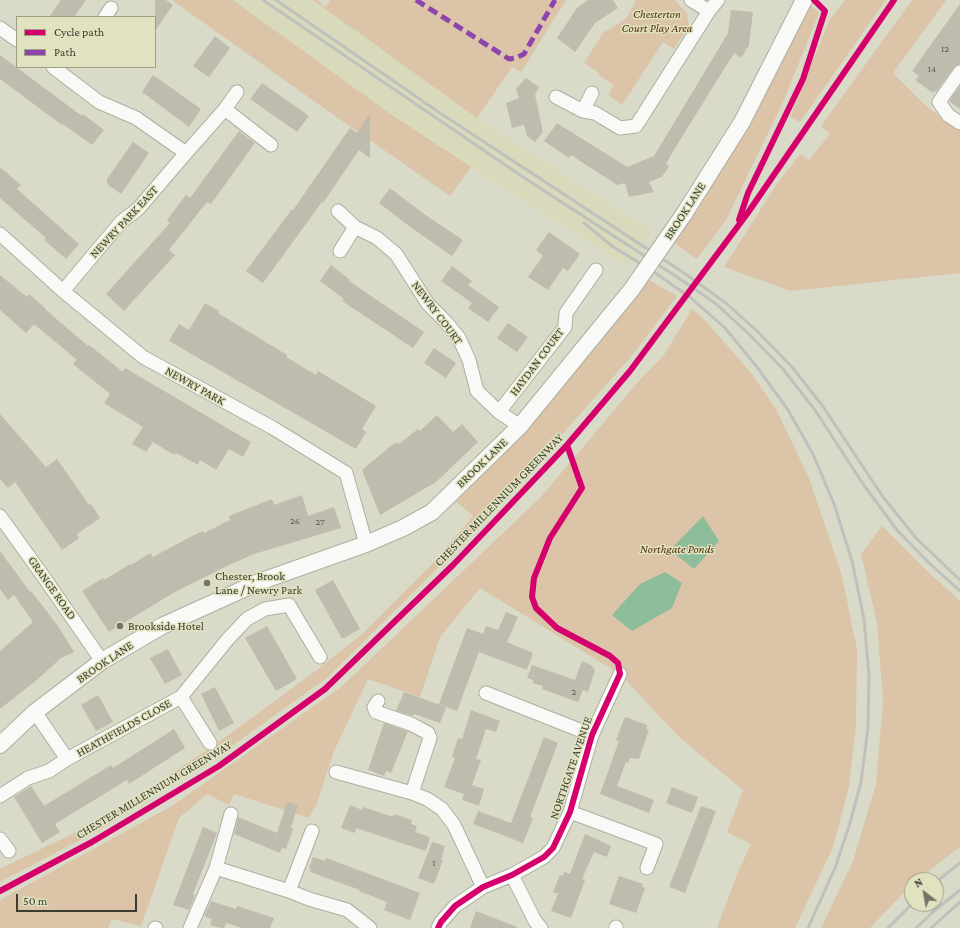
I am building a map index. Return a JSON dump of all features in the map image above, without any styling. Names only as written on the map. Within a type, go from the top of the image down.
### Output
[{"type":"street","points":[[691,0],[709,11]]},
{"type":"street","points":[[556,97],[583,111],[595,113],[620,128],[636,126],[709,11],[718,0]]},
{"type":"street","name":"BROOK LANE","points":[[0,745],[35,712],[102,661],[162,626],[259,582],[366,544],[403,528],[432,512],[520,426],[632,289],[684,214],[742,122],[804,0]]},
{"type":"street","points":[[0,28],[16,39]]},
{"type":"street","points":[[62,69],[99,102],[136,118],[186,153]]},
{"type":"street","points":[[960,72],[939,102],[948,115],[960,123]]},
{"type":"street","name":"NEWRY PARK EAST","points":[[63,290],[121,222],[138,209],[225,108],[236,92]]},
{"type":"street","points":[[583,111],[592,93]]},
{"type":"street","points":[[225,108],[271,146]]},
{"type":"street","name":"NEWRY COURT","points":[[338,211],[355,227],[377,238],[396,254],[428,304],[459,338],[469,360],[477,391],[499,412],[520,426]]},
{"type":"street","points":[[340,251],[355,227]]},
{"type":"street","name":"NEWRY PARK","points":[[0,234],[63,290],[143,357],[273,428],[346,473],[366,544]]},
{"type":"street","name":"HAYDAN COURT","points":[[499,412],[565,327],[566,313],[596,270]]},
{"type":"street","name":"GRANGE ROAD","points":[[0,516],[102,661]]},
{"type":"street","name":"HEATHFIELDS CLOSE","points":[[0,796],[28,778],[49,771],[67,759],[181,697],[228,639],[247,619],[265,609],[289,605],[320,657]]},
{"type":"street","name":"NORTHGATE AVENUE","points":[[438,928],[441,922],[455,906],[483,887],[512,875],[544,857],[553,848],[570,812],[592,735],[620,674]]},
{"type":"street","points":[[486,693],[592,735]]},
{"type":"street","name":"HEATHFIELDS CLOSE","points":[[181,697],[210,743]]},
{"type":"street","points":[[378,701],[374,707],[376,712],[411,724],[428,733],[430,738],[412,793]]},
{"type":"street","name":"HEATHFIELDS CLOSE","points":[[35,712],[67,759]]},
{"type":"street","points":[[336,772],[412,793],[427,799],[442,809],[454,824],[483,887]]},
{"type":"street","points":[[570,812],[656,844],[647,868]]},
{"type":"street","points":[[190,928],[216,868],[231,814]]},
{"type":"street","points":[[289,891],[312,831]]},
{"type":"street","points":[[0,839],[9,851]]},
{"type":"street","points":[[216,868],[346,910],[370,928]]},
{"type":"street","points":[[512,875],[535,920],[541,928]]},
{"type":"shaded area","points":[[233,0],[313,0],[477,118],[652,231],[627,266],[506,190],[389,113]]},
{"type":"shaded area","points":[[703,516],[719,541],[694,569],[670,550]]},
{"type":"shaded area","points":[[665,572],[682,583],[672,608],[632,631],[612,615],[640,584]]},
{"type":"green space","points":[[172,0],[233,0],[389,113],[471,167],[450,196]]},
{"type":"green space","points":[[313,0],[318,0],[325,8],[330,0],[566,0],[521,72],[512,67],[477,118]]},
{"type":"green space","name":"Chesterton Court Play Area","points":[[636,0],[675,0],[687,14],[689,26],[674,49],[663,42],[622,105],[608,95],[614,85],[584,63],[603,33],[626,19]]},
{"type":"green space","points":[[845,0],[886,0],[800,122],[790,117],[829,21]]},
{"type":"green space","points":[[912,0],[946,0],[893,73],[927,107],[960,131],[960,273],[791,291],[724,267],[775,187],[800,154],[809,160],[830,134],[821,126]]},
{"type":"green space","points":[[808,3],[819,13],[784,100],[726,220],[697,259],[673,242]]},
{"type":"green space","points":[[649,280],[677,296],[630,358],[485,521],[327,678],[233,745],[99,830],[0,882],[0,869],[107,817],[223,739],[321,667],[362,634],[435,561],[473,516],[456,501],[510,448],[557,394]]},
{"type":"green space","name":"Northgate Ponds","points":[[692,309],[703,318],[752,374],[777,411],[809,478],[842,576],[857,649],[856,725],[849,786],[833,847],[795,928],[717,928],[738,872],[751,844],[727,832],[743,790],[679,737],[620,674],[480,588],[440,637],[420,697],[368,679],[334,751],[317,803],[309,818],[234,794],[229,805],[207,794],[179,818],[141,926],[112,919],[108,928],[0,928],[0,900],[172,806],[341,687],[541,497],[637,383],[664,355]]},
{"type":"green space","points":[[882,526],[930,574],[960,601],[960,847],[927,872],[904,872],[904,892],[870,928],[821,928],[853,861],[876,784],[883,701],[877,623],[861,554]]},
{"type":"building","points":[[61,0],[86,0],[75,16],[50,16]]},
{"type":"building","points":[[155,0],[166,0],[173,5],[156,30]]},
{"type":"building","points":[[588,0],[613,0],[618,8],[595,23],[575,52],[557,38],[577,8]]},
{"type":"building","points":[[960,4],[960,64],[954,67],[936,92],[934,91],[933,93],[915,80],[919,76],[912,71]]},
{"type":"building","points":[[731,10],[753,12],[749,45],[741,58],[734,53],[672,153],[666,164],[669,166],[662,177],[649,182],[654,192],[629,197],[625,183],[617,185],[571,155],[569,158],[544,141],[557,123],[627,167],[654,156],[728,33]]},
{"type":"building","points":[[215,36],[230,48],[209,77],[193,66]]},
{"type":"building","points":[[0,55],[82,116],[83,114],[104,130],[92,145],[63,124],[62,125],[0,79]]},
{"type":"building","points":[[153,75],[201,109],[189,127],[142,92]]},
{"type":"building","points":[[526,78],[539,87],[535,95],[543,132],[535,142],[527,136],[524,125],[512,128],[506,103],[519,98],[516,89]]},
{"type":"building","points":[[262,83],[309,116],[297,132],[250,99]]},
{"type":"building","points":[[960,86],[960,109],[949,101]]},
{"type":"building","points":[[370,113],[370,158],[359,150],[323,203],[322,202],[263,283],[246,271],[292,209],[293,210],[350,128],[357,133]]},
{"type":"building","points":[[239,131],[255,143],[211,204],[207,202],[169,250],[175,255],[124,311],[106,294],[170,223],[167,220],[186,195],[190,198]]},
{"type":"building","points":[[133,142],[149,153],[121,194],[107,184],[107,179]]},
{"type":"building","points":[[0,167],[21,185],[17,189],[79,244],[66,259],[44,240],[46,238],[0,198]]},
{"type":"building","points":[[390,188],[424,214],[463,240],[452,256],[379,203]]},
{"type":"building","points":[[549,232],[580,254],[568,271],[563,268],[548,290],[528,277],[543,256],[536,250]]},
{"type":"building","points":[[331,265],[350,280],[349,281],[424,332],[413,348],[342,301],[344,299],[320,281]]},
{"type":"building","points":[[452,266],[472,281],[468,285],[499,307],[488,322],[468,308],[472,303],[441,281]]},
{"type":"building","points":[[0,275],[27,297],[29,294],[88,346],[89,345],[123,372],[125,368],[251,442],[243,457],[229,449],[216,470],[200,460],[198,465],[176,453],[174,455],[153,442],[146,452],[132,444],[143,427],[104,403],[110,394],[73,364],[77,360],[34,324],[26,333],[0,310]]},
{"type":"building","points":[[205,303],[219,311],[218,313],[287,355],[286,357],[316,375],[318,371],[376,406],[362,429],[366,432],[356,449],[169,341],[179,324],[189,330]]},
{"type":"building","points":[[508,323],[528,337],[517,352],[497,338]]},
{"type":"building","points":[[434,348],[456,363],[446,378],[424,363]]},
{"type":"building","points":[[0,414],[46,467],[57,459],[89,505],[91,504],[100,518],[77,534],[79,538],[62,550],[15,482],[8,488],[0,479]]},
{"type":"building","points":[[437,415],[453,432],[462,424],[478,442],[436,482],[380,515],[362,470],[392,445],[398,442],[399,444],[418,429],[420,431]]},
{"type":"building","points":[[302,495],[308,516],[334,507],[341,528],[254,554],[227,566],[175,592],[109,632],[82,591],[103,578],[104,580],[130,564],[131,565],[150,553],[153,557],[190,537],[203,531],[204,533],[230,520],[229,516],[272,499],[274,505]]},
{"type":"building","points":[[0,551],[30,592],[31,591],[58,626],[74,652],[61,658],[38,679],[0,709],[0,651],[33,622],[14,595],[8,600],[0,589]]},
{"type":"building","points":[[333,580],[360,629],[342,639],[315,590]]},
{"type":"building","points":[[506,612],[518,617],[507,642],[533,653],[527,670],[479,652],[457,711],[439,704],[467,628],[483,634],[486,626],[498,630]]},
{"type":"building","points":[[267,626],[297,679],[276,691],[245,638]]},
{"type":"building","points":[[168,649],[182,675],[165,684],[150,658]]},
{"type":"building","points":[[582,661],[591,665],[595,670],[588,692],[583,690],[578,702],[542,689],[543,686],[533,683],[533,680],[527,678],[532,665],[575,680]]},
{"type":"building","points":[[215,687],[234,723],[219,731],[201,694]]},
{"type":"building","points":[[404,692],[446,707],[440,723],[414,714],[413,716],[396,711]]},
{"type":"building","points":[[98,695],[113,722],[96,731],[81,705]]},
{"type":"building","points":[[471,710],[500,721],[496,732],[486,729],[476,759],[481,760],[472,785],[484,789],[479,806],[462,800],[464,794],[444,787],[455,758],[452,757],[458,738],[462,739]]},
{"type":"building","points":[[625,717],[647,725],[646,729],[649,730],[639,759],[630,758],[628,763],[626,762],[617,786],[654,800],[649,813],[600,794],[619,741],[616,740]]},
{"type":"building","points":[[384,723],[408,731],[391,773],[386,771],[384,776],[368,770]]},
{"type":"building","points":[[174,729],[185,748],[129,784],[127,780],[55,824],[60,832],[42,843],[14,797],[31,786],[44,806],[111,765],[113,768]]},
{"type":"building","points":[[544,737],[558,743],[530,817],[533,818],[523,843],[473,824],[478,811],[511,823]]},
{"type":"building","points":[[672,787],[698,797],[692,813],[666,803]]},
{"type":"building","points":[[287,802],[298,805],[291,828],[293,829],[286,849],[282,848],[280,853],[234,834],[238,817],[277,833]]},
{"type":"building","points":[[350,805],[362,810],[363,807],[393,817],[394,814],[412,820],[411,824],[417,826],[415,832],[430,837],[426,851],[356,828],[355,833],[341,828]]},
{"type":"building","points":[[701,806],[716,811],[685,893],[669,887]]},
{"type":"building","points":[[203,827],[217,833],[193,894],[195,895],[189,910],[173,905]]},
{"type":"building","points":[[585,834],[611,846],[607,857],[594,852],[582,879],[585,880],[571,918],[551,911],[558,894],[553,892],[560,875],[563,876],[564,872],[570,874]]},
{"type":"building","points":[[432,842],[445,846],[441,859],[443,860],[434,884],[418,878]]},
{"type":"building","points":[[313,857],[325,861],[326,858],[420,893],[410,920],[384,910],[387,902],[359,891],[360,890],[310,872],[311,869],[309,868]]},
{"type":"building","points":[[619,876],[643,884],[642,887],[645,888],[636,913],[609,904]]},
{"type":"building","points":[[211,901],[236,909],[237,906],[274,918],[270,928],[242,928],[226,923],[224,928],[221,928],[210,925],[212,919],[204,916]]},
{"type":"building","points":[[476,911],[517,927],[517,928],[470,928]]},
{"type":"railway","points":[[263,0],[523,177],[715,303],[750,335],[782,368],[815,410],[863,484],[897,530],[928,562],[960,591]]},
{"type":"railway","points":[[276,0],[440,113],[684,273],[726,303],[758,332],[792,367],[822,405],[883,497],[916,538],[960,580]]},
{"type":"railway","points":[[584,223],[612,246],[654,272],[691,298],[725,328],[757,367],[788,410],[813,454],[834,504],[852,561],[864,619],[869,676],[868,728],[861,782],[850,823],[835,868],[808,928]]},
{"type":"railway","points":[[944,876],[960,863]]},
{"type":"railway","points":[[916,928],[960,890]]},
{"type":"railway","points":[[931,928],[960,902]]},
{"type":"railway","points":[[888,928],[904,912]]},
{"type":"marked path","points":[[416,0],[509,59],[516,58],[524,54],[555,0]]},
{"type":"cycle path","points":[[739,220],[748,193],[803,79],[825,11],[814,0]]},
{"type":"cycle path","name":"CHESTER MILLENNIUM GREENWAY","points":[[0,891],[92,842],[219,766],[325,689],[453,565],[567,445],[630,371],[747,214],[894,0]]},
{"type":"cycle path","name":"CHESTER MILLENNIUM GREENWAY","points":[[438,928],[441,922],[455,906],[483,887],[512,875],[544,857],[553,848],[570,812],[592,735],[620,674],[618,663],[610,656],[557,628],[536,608],[532,597],[534,578],[550,538],[582,488],[567,445]]},
{"type":"place","name":"Chester, Brook Lane / Newry Park","points":[[207,583]]},
{"type":"place","name":"Brookside Hotel","points":[[120,626]]}]
